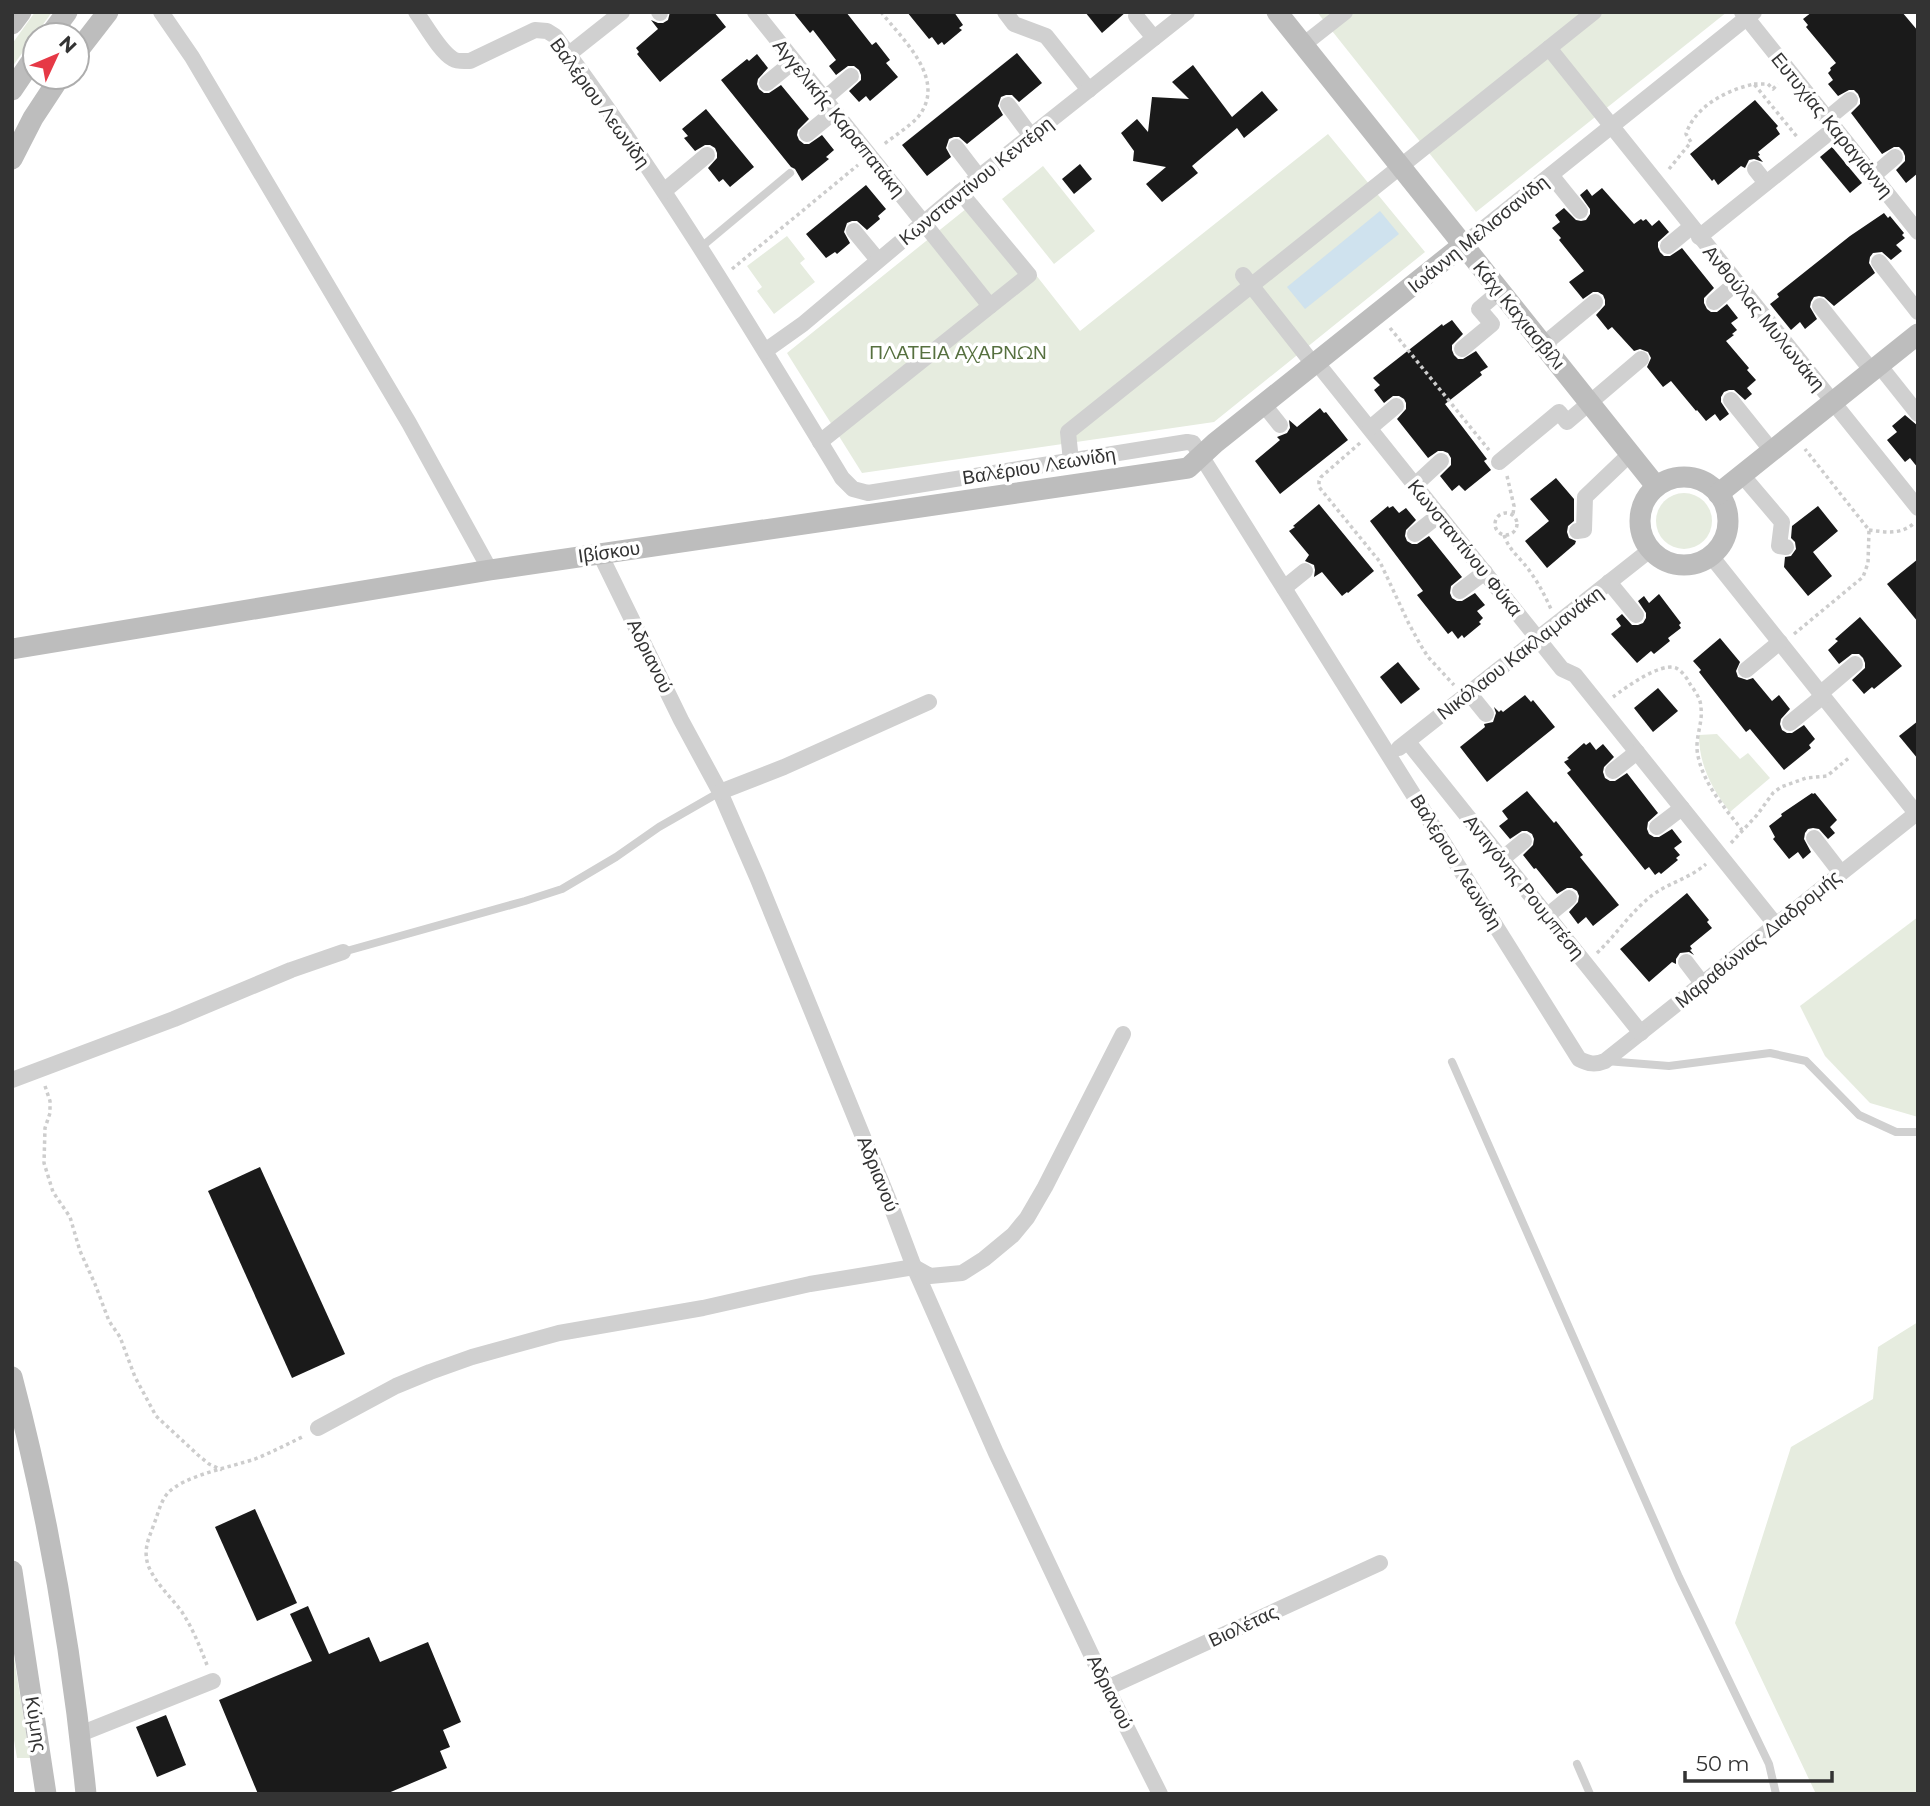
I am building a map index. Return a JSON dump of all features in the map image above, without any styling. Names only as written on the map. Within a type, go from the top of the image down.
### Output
[{"type":"street","points":[[12,24],[21,12]]},
{"type":"street","points":[[91,34],[108,12]]},
{"type":"street","points":[[161,12],[192,57],[409,423],[490,570]]},
{"type":"street","name":"Βαλέριου Λεωνίδη","points":[[416,12],[446,54],[461,62],[470,61],[535,30],[547,31],[555,36],[664,191],[820,442],[853,489],[868,493],[1193,443],[1579,1059],[1587,1063],[1601,1063]]},
{"type":"street","points":[[569,54],[622,12]]},
{"type":"street","points":[[1005,12],[1014,24],[1046,36],[1088,90]]},
{"type":"street","name":"Κωνσταντίνου Κεντέρη","points":[[765,351],[803,324],[960,192],[1187,12]]},
{"type":"street","name":"Κάχι Καχιασβίλι","points":[[1277,12],[1656,486]]},
{"type":"street","points":[[1303,45],[1345,12]]},
{"type":"street","points":[[1071,461],[1068,432],[1247,280],[1401,167],[1594,12]]},
{"type":"street","name":"Αγγελικής Καραπατάκη","points":[[760,14],[794,61],[990,306]]},
{"type":"street","name":"Ευτυχίας Καραγιάννη","points":[[1748,14],[1791,73],[1918,232]]},
{"type":"street","name":"Ιωάννη Μελισσανίδη","points":[[1202,457],[1215,443],[1611,127],[1748,14]]},
{"type":"street","points":[[1136,16],[1154,38]]},
{"type":"street","name":"Ανθούλας Μυλωνάκη","points":[[1549,48],[1918,508]]},
{"type":"street","points":[[767,83],[794,61]]},
{"type":"street","points":[[807,134],[851,76]]},
{"type":"street","points":[[12,159],[51,91]]},
{"type":"street","points":[[1668,246],[1695,232],[1766,183],[1807,150],[1850,100]]},
{"type":"street","points":[[1008,105],[1031,136]]},
{"type":"street","points":[[956,147],[979,177]]},
{"type":"street","points":[[664,191],[707,155]]},
{"type":"street","points":[[1873,176],[1895,157]]},
{"type":"street","points":[[1755,169],[1766,183]]},
{"type":"street","points":[[1551,175],[1580,211]]},
{"type":"street","points":[[820,442],[1028,275],[960,192]]},
{"type":"street","points":[[854,231],[878,260]]},
{"type":"street","points":[[1879,262],[1918,312]]},
{"type":"street","name":"Κωνσταντίνου Φύκα","points":[[1247,280],[1562,668],[1575,675],[1776,925]]},
{"type":"street","points":[[1714,302],[1736,283]]},
{"type":"street","points":[[1462,349],[1492,324],[1479,309],[1500,291]]},
{"type":"street","points":[[1543,345],[1595,302]]},
{"type":"street","points":[[1820,306],[1918,414]]},
{"type":"street","points":[[1718,494],[1918,334]]},
{"type":"street","points":[[1499,462],[1559,412],[1567,422],[1641,359]]},
{"type":"street","points":[[1731,400],[1772,451]]},
{"type":"street","points":[[1264,405],[1280,425]]},
{"type":"street","points":[[1371,430],[1396,406]]},
{"type":"street","points":[[1577,531],[1584,530],[1585,497],[1630,454]]},
{"type":"street","name":"Ιβίσκου","points":[[12,649],[490,570],[1188,468],[1202,457]]},
{"type":"street","points":[[1415,485],[1441,461]]},
{"type":"street","points":[[1742,475],[1782,522],[1779,546],[1786,547]]},
{"type":"street","points":[[1682,477],[1695,478],[1708,484],[1718,494],[1728,519],[1721,546],[1712,556],[1696,564],[1679,566],[1663,561],[1650,550],[1642,538],[1640,510],[1646,496],[1656,486],[1682,477]]},
{"type":"street","points":[[1415,534],[1438,515]]},
{"type":"street","name":"Νικόλαου Κακλαμανάκη","points":[[1389,755],[1650,550]]},
{"type":"street","name":"Αδριανού","points":[[600,554],[681,720],[720,792],[843,1087],[914,1268],[996,1454],[1160,1794]]},
{"type":"street","points":[[1712,556],[1917,812]]},
{"type":"street","points":[[1284,588],[1305,570]]},
{"type":"street","points":[[1460,591],[1485,572]]},
{"type":"street","points":[[1609,582],[1636,615]]},
{"type":"street","points":[[1746,670],[1781,643]]},
{"type":"street","points":[[1790,723],[1855,664]]},
{"type":"street","points":[[1467,694],[1486,714]]},
{"type":"street","points":[[720,792],[784,767],[929,702]]},
{"type":"street","name":"Αντιγόνης Ρουμπέση","points":[[1408,742],[1641,1033]]},
{"type":"street","points":[[1613,771],[1637,752]]},
{"type":"street","points":[[1657,827],[1682,808]]},
{"type":"street","name":"Μαραθώνιας Διαδρομής","points":[[1601,1063],[1917,812]]},
{"type":"street","points":[[1814,838],[1841,873]]},
{"type":"street","points":[[1502,859],[1524,841]]},
{"type":"street","points":[[1547,916],[1569,898]]},
{"type":"street","points":[[12,1080],[343,952]]},
{"type":"street","points":[[1686,962],[1702,983]]},
{"type":"street","points":[[318,1428],[396,1386],[472,1357],[559,1333],[703,1308],[810,1284],[914,1268],[930,1276],[962,1273],[1013,1236],[1027,1218],[1123,1034]]},
{"type":"street","points":[[12,1377],[36,1470],[51,1549],[65,1628],[86,1794]]},
{"type":"street","name":"Βιολέτας","points":[[1107,1688],[1380,1563]]},
{"type":"street","name":"Κύμης","points":[[12,1571],[46,1794]]},
{"type":"street","points":[[80,1734],[213,1681]]},
{"type":"lane","points":[[700,248],[790,173]]},
{"type":"lane","points":[[343,952],[562,889],[720,792]]},
{"type":"lane","points":[[1601,1063],[1669,1066],[1770,1052],[1806,1061],[1859,1115],[1896,1132],[1918,1132]]},
{"type":"lane","points":[[1452,1062],[1679,1577],[1769,1764],[1776,1794]]},
{"type":"lane","points":[[1577,1765],[1590,1794]]},
{"type":"path","points":[[1657,185],[1691,142],[1686,134],[1696,116],[1737,87],[1768,83],[1773,89],[1791,73]]},
{"type":"path","points":[[1754,83],[1807,150]]},
{"type":"path","points":[[1378,314],[1503,467],[1510,482],[1513,515],[1517,522],[1513,533],[1504,535]]},
{"type":"path","points":[[1371,430],[1321,477],[1320,487],[1380,562],[1428,657],[1467,694]]},
{"type":"path","points":[[1781,643],[1863,577],[1868,563],[1869,530],[1793,434]]},
{"type":"path","points":[[1513,515],[1504,512],[1499,514],[1494,525],[1497,531],[1504,535],[1508,547],[1538,582],[1557,624]]},
{"type":"path","points":[[1869,530],[1897,532],[1908,529],[1918,520]]},
{"type":"path","points":[[1600,706],[1654,671],[1670,667],[1681,672],[1701,704],[1697,743],[1701,766],[1716,796],[1742,831]]},
{"type":"path","points":[[40,1070],[50,1101],[50,1113],[45,1128],[44,1163],[53,1192],[69,1217],[102,1306],[120,1337],[135,1377],[156,1416],[209,1464],[222,1470]]},
{"type":"path","points":[[213,1681],[195,1635],[157,1580],[145,1552],[166,1496],[189,1479],[276,1450],[318,1428]]},
{"type":"green space","points":[[35,12],[52,12],[45,21],[29,21]]},
{"type":"green space","points":[[1317,12],[1727,12],[1476,212]]},
{"type":"green space","points":[[21,31],[21,55],[12,67],[12,44]]},
{"type":"green space","name":"ΠΛΑΤΕΙΑ ΑΧΑΡΝΩΝ","points":[[1328,134],[1425,252],[1214,422],[862,473],[787,353],[977,200],[1080,331]]},
{"type":"green space","points":[[1043,166],[1095,231],[1054,264],[1002,199]]},
{"type":"green space","points":[[787,236],[805,259],[800,263],[815,282],[774,314],[757,291],[762,287],[747,266]]},
{"type":"green space","points":[[1684,493],[1695,495],[1704,501],[1710,510],[1710,532],[1704,541],[1695,547],[1684,549],[1673,547],[1664,541],[1658,532],[1656,521],[1658,510],[1664,501],[1673,495]]},
{"type":"green space","points":[[1717,734],[1740,759],[1748,753],[1770,778],[1730,812],[1712,785],[1701,756],[1699,735]]},
{"type":"green space","points":[[1918,917],[1918,1117],[1870,1103],[1825,1056],[1800,1006]]},
{"type":"green space","points":[[1918,1322],[1918,1794],[1816,1794],[1735,1623],[1791,1447],[1873,1399],[1878,1347]]},
{"type":"green space","points":[[12,1645],[30,1758],[17,1758],[12,1728]]},
{"type":"water","points":[[1380,211],[1399,234],[1305,309],[1287,287]]},
{"type":"building","points":[[670,12],[714,12],[726,27],[660,82],[637,54],[639,52],[636,48],[658,29],[651,20],[663,23],[668,20]]},
{"type":"building","points":[[793,12],[846,12],[872,45],[876,42],[890,60],[886,63],[898,77],[870,101],[866,96],[859,102],[849,91],[861,80],[859,70],[848,66],[836,75],[829,66],[836,60],[813,30],[810,33]]},
{"type":"building","points":[[907,12],[954,12],[963,25],[959,28],[962,30],[944,45],[942,42],[938,45],[932,37],[929,39]]},
{"type":"building","points":[[1085,12],[1126,12],[1102,33]]},
{"type":"building","points":[[1812,12],[1902,12],[1918,31],[1918,173],[1906,183],[1896,170],[1905,161],[1903,151],[1894,147],[1882,154],[1851,113],[1860,104],[1858,94],[1849,90],[1838,96],[1828,84],[1833,80],[1828,73],[1836,63],[1806,27],[1808,25],[1803,19]]},
{"type":"building","points":[[1017,53],[1042,83],[1019,102],[1012,95],[1001,97],[998,106],[1003,115],[967,144],[959,137],[949,139],[946,148],[951,157],[927,176],[902,145]]},
{"type":"building","points":[[757,54],[768,68],[758,79],[759,89],[769,93],[781,85],[809,119],[798,130],[799,140],[809,144],[822,135],[834,150],[826,157],[829,159],[802,181],[721,80]]},
{"type":"building","points":[[1193,65],[1232,117],[1262,91],[1278,110],[1244,138],[1237,128],[1192,166],[1198,173],[1162,202],[1146,184],[1166,167],[1133,161],[1134,151],[1121,133],[1137,119],[1148,132],[1152,97],[1189,99],[1172,82]]},
{"type":"building","points":[[1755,100],[1778,126],[1776,128],[1780,134],[1758,152],[1763,162],[1749,160],[1745,168],[1741,166],[1718,185],[1690,154]]},
{"type":"building","points":[[706,109],[754,167],[730,187],[723,179],[719,182],[708,168],[717,158],[715,148],[705,145],[695,151],[684,138],[688,136],[682,129]]},
{"type":"building","points":[[1832,147],[1862,183],[1850,193],[1820,157]]},
{"type":"building","points":[[1080,164],[1092,179],[1074,194],[1062,179]]},
{"type":"building","points":[[866,185],[886,209],[878,216],[880,219],[867,230],[857,221],[847,223],[844,232],[850,243],[837,254],[835,252],[826,258],[806,234]]},
{"type":"building","points":[[1602,188],[1634,224],[1646,219],[1652,226],[1659,220],[1669,232],[1658,242],[1660,252],[1664,256],[1670,256],[1682,248],[1714,288],[1704,298],[1707,309],[1717,312],[1727,304],[1738,318],[1731,323],[1737,330],[1726,341],[1756,380],[1747,388],[1752,394],[1745,400],[1734,390],[1724,392],[1721,402],[1729,414],[1720,421],[1715,414],[1706,421],[1671,381],[1663,387],[1647,367],[1651,358],[1648,352],[1640,349],[1634,351],[1612,327],[1608,330],[1596,315],[1605,305],[1603,295],[1593,292],[1583,299],[1569,282],[1584,271],[1552,228],[1560,222],[1555,215],[1564,208],[1576,220],[1586,220],[1590,209],[1580,195],[1587,189],[1592,196]]},
{"type":"building","points":[[1884,213],[1888,218],[1890,216],[1904,233],[1902,235],[1905,238],[1896,245],[1902,251],[1891,260],[1882,252],[1873,253],[1869,263],[1875,273],[1834,306],[1824,297],[1814,297],[1810,307],[1817,319],[1805,329],[1800,322],[1791,330],[1770,304],[1779,297],[1777,294],[1850,236]]},
{"type":"building","points":[[1452,320],[1463,334],[1452,345],[1454,355],[1463,359],[1476,351],[1488,367],[1480,372],[1482,375],[1445,404],[1487,459],[1484,461],[1491,470],[1465,491],[1459,485],[1452,491],[1440,476],[1451,465],[1448,453],[1438,451],[1428,458],[1397,419],[1406,409],[1404,399],[1393,396],[1384,403],[1374,390],[1380,385],[1373,378],[1442,324],[1443,326]]},
{"type":"building","points":[[1320,408],[1348,440],[1280,494],[1255,461],[1280,440],[1277,437],[1287,433],[1290,428],[1289,420],[1297,427]]},
{"type":"building","points":[[1905,415],[1918,426],[1918,468],[1910,458],[1905,462],[1887,440],[1897,432],[1892,426]]},
{"type":"building","points":[[1556,478],[1574,499],[1574,521],[1568,526],[1567,532],[1569,538],[1576,541],[1547,568],[1525,541],[1549,521],[1530,499]]},
{"type":"building","points":[[1319,504],[1374,571],[1342,596],[1322,572],[1314,577],[1314,565],[1305,561],[1309,555],[1289,531]]},
{"type":"building","points":[[1388,506],[1393,506],[1399,513],[1406,508],[1416,520],[1406,530],[1407,541],[1417,544],[1429,536],[1462,577],[1451,586],[1452,598],[1462,601],[1475,593],[1485,605],[1477,611],[1483,618],[1479,622],[1481,624],[1464,638],[1462,635],[1458,639],[1452,631],[1448,634],[1417,595],[1423,591],[1370,521]]},
{"type":"building","points":[[1818,506],[1838,531],[1813,552],[1832,576],[1808,596],[1784,567],[1785,557],[1791,556],[1796,549],[1791,538],[1792,526]]},
{"type":"building","points":[[1918,559],[1918,622],[1887,584]]},
{"type":"building","points":[[1659,594],[1681,623],[1681,628],[1654,654],[1651,651],[1637,663],[1611,634],[1621,626],[1616,619],[1622,614],[1632,625],[1643,623],[1646,613],[1638,601],[1644,596],[1649,603]]},
{"type":"building","points":[[1860,617],[1902,666],[1864,694],[1852,680],[1865,668],[1863,658],[1859,654],[1852,654],[1839,664],[1828,650],[1838,641],[1835,639]]},
{"type":"building","points":[[1720,638],[1740,662],[1736,671],[1738,677],[1747,680],[1753,678],[1772,701],[1779,695],[1790,709],[1781,719],[1782,730],[1792,733],[1804,725],[1815,739],[1809,745],[1811,748],[1784,770],[1750,729],[1746,732],[1693,661]]},
{"type":"building","points":[[1398,662],[1420,689],[1401,704],[1380,677]]},
{"type":"building","points":[[1658,688],[1678,711],[1653,732],[1634,708]]},
{"type":"building","points":[[1525,695],[1531,702],[1533,700],[1555,727],[1487,782],[1460,747],[1485,727],[1484,724],[1493,722],[1496,713],[1494,707],[1503,712]]},
{"type":"building","points":[[1918,721],[1918,759],[1899,736]]},
{"type":"building","points":[[1590,742],[1596,750],[1603,744],[1614,757],[1604,767],[1605,778],[1615,781],[1627,773],[1658,813],[1648,822],[1649,834],[1659,837],[1672,829],[1682,842],[1674,848],[1680,855],[1676,858],[1678,860],[1661,874],[1659,872],[1655,875],[1649,867],[1645,870],[1567,773],[1571,770],[1564,762],[1584,743],[1586,745]]},
{"type":"building","points":[[1527,791],[1554,823],[1556,821],[1583,855],[1580,857],[1619,905],[1593,926],[1586,917],[1578,924],[1569,912],[1578,902],[1577,891],[1567,888],[1557,894],[1523,855],[1533,845],[1532,834],[1522,831],[1510,839],[1499,826],[1508,819],[1502,811]]},
{"type":"building","points":[[1815,793],[1837,820],[1830,827],[1835,833],[1828,839],[1819,829],[1808,829],[1804,839],[1811,852],[1803,859],[1798,852],[1789,859],[1773,839],[1775,837],[1769,826],[1782,816],[1781,814]]},
{"type":"building","points":[[1687,893],[1709,920],[1707,922],[1712,928],[1690,946],[1694,955],[1689,952],[1680,953],[1676,964],[1672,962],[1649,982],[1620,949]]},
{"type":"building","points":[[260,1167],[345,1354],[292,1378],[208,1191]]},
{"type":"building","points":[[255,1509],[297,1603],[257,1621],[215,1527]]},
{"type":"building","points":[[308,1606],[329,1654],[369,1637],[380,1662],[428,1642],[461,1722],[443,1730],[450,1747],[440,1751],[447,1768],[386,1794],[258,1794],[219,1700],[312,1661],[290,1614]]},
{"type":"building","points":[[166,1715],[186,1765],[157,1777],[136,1727]]}]
